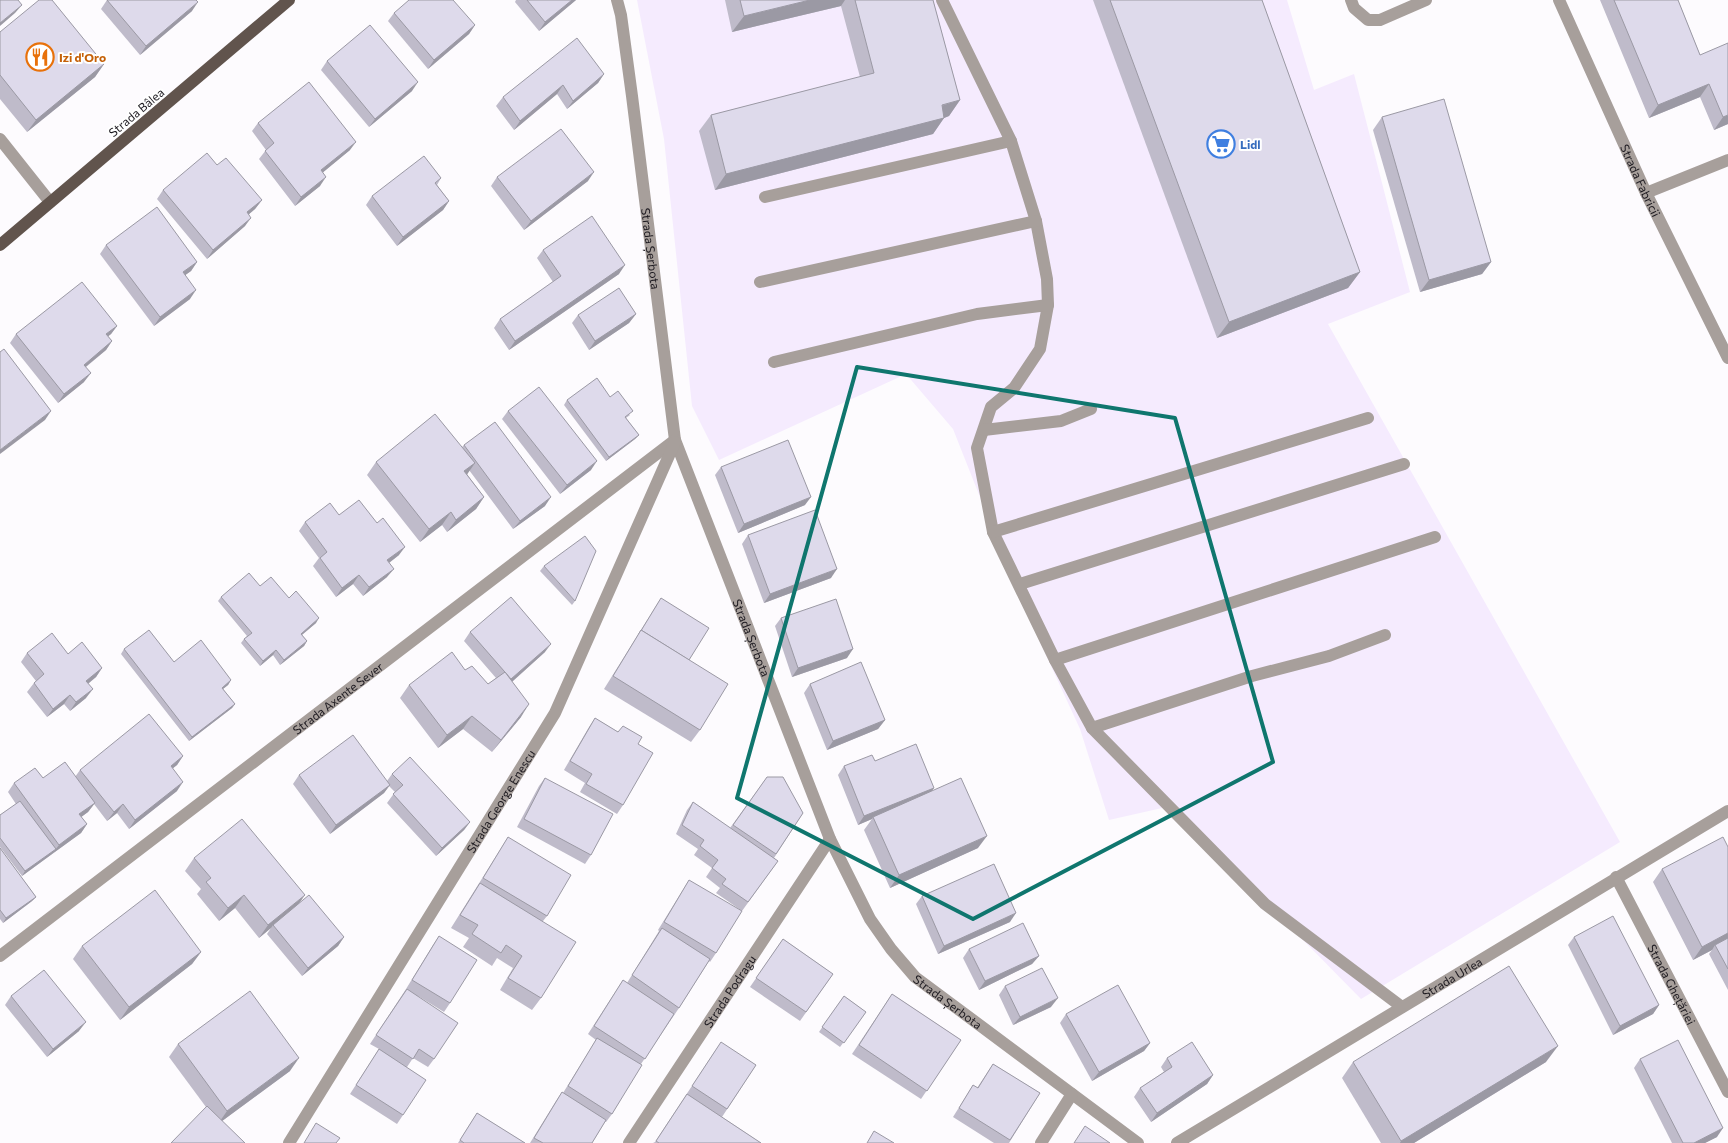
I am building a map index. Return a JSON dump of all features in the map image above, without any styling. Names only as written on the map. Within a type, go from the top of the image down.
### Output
[{"type":"main road","name":"Strada Bâlea","points":[[0,245],[289,0]]},
{"type":"street","name":"Strada Șerbota","points":[[617,0],[622,15],[676,440],[830,839],[870,920],[915,977],[1138,1143]]},
{"type":"street","points":[[942,0],[1012,141],[1036,221],[1047,279],[1048,304],[1040,348],[1014,388],[991,407],[977,448],[993,532],[1020,584],[1055,660],[1092,728],[1265,904],[1402,1007]]},
{"type":"street","points":[[1351,0],[1354,8],[1368,20],[1380,20],[1426,0]]},
{"type":"street","name":"Strada Fabricii","points":[[1559,0],[1646,193],[1728,358]]},
{"type":"street","points":[[0,139],[50,202]]},
{"type":"street","points":[[765,197],[1012,141]]},
{"type":"street","points":[[1646,193],[1728,160]]},
{"type":"street","points":[[760,282],[1036,221]]},
{"type":"street","points":[[774,362],[977,314],[1048,304]]},
{"type":"street","points":[[984,430],[1061,421],[1091,409]]},
{"type":"street","points":[[993,532],[1368,418]]},
{"type":"street","name":"Strada Axente Sever","points":[[0,956],[676,440]]},
{"type":"street","name":"Strada George Enescu","points":[[288,1143],[555,712],[676,440]]},
{"type":"street","points":[[1020,584],[1404,464]]},
{"type":"street","points":[[1055,660],[1435,537]]},
{"type":"street","points":[[1092,728],[1252,676],[1329,656],[1385,635]]},
{"type":"street","name":"Strada Urlea","points":[[1177,1143],[1728,811]]},
{"type":"street","name":"Strada Podragu","points":[[629,1143],[830,839]]},
{"type":"street","name":"Strada Ghețăriei","points":[[1616,877],[1728,1092]]},
{"type":"street","points":[[1041,1143],[1072,1094]]},
{"type":"highlighted area","points":[[857,367],[1175,418],[1273,762],[973,919],[737,798]]},
{"type":"shaded area","points":[[637,0],[1287,0],[1314,90],[1354,74],[1410,292],[1328,324],[1620,842],[1361,999],[1171,806],[1109,820],[1080,729],[1022,603],[953,429],[906,374],[719,460],[692,406],[664,139]]},
{"type":"building","points":[[0,0],[18,0],[22,5],[0,23]]},
{"type":"building","name":"Izi d'Oro","points":[[39,0],[52,0],[104,64],[36,120],[0,75],[0,32]]},
{"type":"building","points":[[107,0],[196,0],[198,2],[146,46]]},
{"type":"building","points":[[409,0],[453,0],[475,25],[434,60],[394,13]]},
{"type":"building","points":[[527,0],[572,0],[545,22]]},
{"type":"building","points":[[740,0],[810,0],[744,16]]},
{"type":"building","points":[[855,0],[933,0],[960,100],[942,105],[944,118],[726,174],[711,115],[874,73]]},
{"type":"building","name":"Lidl","points":[[1110,0],[1262,0],[1360,272],[1229,322]]},
{"type":"building","points":[[1614,0],[1678,0],[1700,55],[1728,43],[1728,115],[1723,117],[1709,84],[1658,105]]},
{"type":"building","points":[[370,25],[418,82],[375,119],[327,61]]},
{"type":"building","points":[[577,38],[604,74],[573,101],[563,85],[520,121],[503,97]]},
{"type":"building","points":[[309,82],[356,142],[321,170],[326,177],[301,197],[265,151],[274,143],[258,123]]},
{"type":"building","points":[[1444,99],[1491,262],[1429,280],[1382,117]]},
{"type":"building","points":[[561,129],[594,172],[531,221],[497,177]]},
{"type":"building","points":[[207,153],[217,165],[226,158],[262,200],[247,212],[251,218],[213,250],[163,190]]},
{"type":"building","points":[[424,156],[441,178],[435,183],[449,201],[403,237],[372,196]]},
{"type":"building","points":[[157,207],[197,262],[183,272],[196,290],[160,317],[106,245]]},
{"type":"building","points":[[592,216],[625,265],[515,341],[500,319],[561,276],[543,250]]},
{"type":"building","points":[[82,282],[117,326],[106,334],[112,341],[84,365],[91,373],[64,394],[16,334]]},
{"type":"building","points":[[619,288],[636,314],[595,341],[578,315]]},
{"type":"building","points":[[4,349],[51,411],[0,450],[0,352]]},
{"type":"building","points":[[597,378],[610,397],[618,391],[633,411],[625,417],[639,435],[609,457],[567,400]]},
{"type":"building","points":[[539,387],[597,461],[567,485],[508,411]]},
{"type":"building","points":[[435,414],[475,463],[464,471],[484,497],[456,520],[451,512],[429,529],[376,462]]},
{"type":"building","points":[[495,422],[551,497],[520,521],[464,445]]},
{"type":"building","points":[[788,440],[811,497],[744,524],[721,467]]},
{"type":"building","points":[[359,500],[377,523],[383,518],[405,547],[387,560],[394,569],[369,587],[359,575],[342,588],[320,558],[327,552],[305,522],[330,503],[339,515]]},
{"type":"building","points":[[815,510],[837,569],[770,594],[748,535]]},
{"type":"building","points":[[585,536],[596,551],[575,601],[544,566]]},
{"type":"building","points":[[249,573],[260,586],[271,577],[289,598],[296,591],[319,618],[301,634],[307,641],[284,660],[276,650],[263,661],[244,639],[252,633],[221,597]]},
{"type":"building","points":[[511,597],[551,644],[511,679],[470,632]]},
{"type":"building","points":[[661,598],[709,628],[689,660],[641,630]]},
{"type":"building","points":[[836,599],[853,649],[798,668],[781,618]]},
{"type":"building","points":[[149,630],[174,662],[201,640],[231,680],[222,688],[235,704],[192,737],[124,649]]},
{"type":"building","points":[[641,630],[728,684],[700,730],[613,676]]},
{"type":"building","points":[[52,633],[68,654],[82,642],[102,668],[86,681],[93,689],[76,702],[70,695],[53,709],[34,683],[44,674],[27,653]]},
{"type":"building","points":[[452,652],[465,670],[472,666],[488,684],[505,672],[529,704],[501,740],[472,716],[447,735],[409,685]]},
{"type":"building","points":[[861,662],[885,720],[833,741],[810,684]]},
{"type":"building","points":[[149,714],[183,756],[171,766],[183,782],[135,820],[123,804],[114,812],[80,770]]},
{"type":"building","points":[[595,718],[618,732],[623,726],[642,737],[638,744],[653,753],[623,805],[586,784],[592,774],[570,761]]},
{"type":"building","points":[[353,735],[390,785],[336,825],[299,775]]},
{"type":"building","points":[[916,744],[934,788],[864,816],[844,766],[872,755],[875,761]]},
{"type":"building","points":[[410,757],[470,822],[442,848],[393,794],[403,785],[392,774]]},
{"type":"building","points":[[65,762],[95,803],[79,814],[87,824],[59,845],[14,783],[35,768],[43,778]]},
{"type":"building","points":[[767,777],[783,777],[803,813],[776,854],[733,825]]},
{"type":"building","points":[[545,778],[613,814],[591,855],[524,819]]},
{"type":"building","points":[[961,778],[987,836],[899,875],[873,817]]},
{"type":"building","points":[[20,801],[56,849],[25,871],[0,838],[0,815]]},
{"type":"building","points":[[693,802],[778,861],[748,902],[722,884],[726,879],[712,868],[718,860],[700,846],[704,840],[682,825]]},
{"type":"building","points":[[242,819],[305,895],[268,925],[244,895],[228,908],[206,882],[211,878],[194,858]]},
{"type":"building","points":[[508,837],[571,875],[547,916],[483,878]]},
{"type":"building","points":[[1723,837],[1728,847],[1728,933],[1702,947],[1662,869]]},
{"type":"building","points":[[0,848],[36,897],[6,918],[0,910]]},
{"type":"building","points":[[994,864],[1016,913],[944,946],[922,896]]},
{"type":"building","points":[[689,880],[742,911],[716,953],[664,922]]},
{"type":"building","points":[[480,883],[576,942],[541,998],[508,978],[522,956],[506,945],[501,953],[472,934],[478,925],[460,915]]},
{"type":"building","points":[[155,890],[201,952],[129,1007],[82,946]]},
{"type":"building","points":[[309,895],[344,937],[308,968],[273,925]]},
{"type":"building","points":[[1613,916],[1659,1005],[1620,1026],[1574,937]]},
{"type":"building","points":[[1023,923],[1039,956],[985,981],[969,949]]},
{"type":"building","points":[[662,928],[710,959],[679,1008],[632,975]]},
{"type":"building","points":[[439,936],[477,960],[450,1003],[412,980]]},
{"type":"building","points":[[1728,938],[1728,969],[1715,945]]},
{"type":"building","points":[[783,939],[833,974],[806,1012],[756,978]]},
{"type":"building","points":[[1509,966],[1558,1046],[1401,1141],[1353,1062]]},
{"type":"building","points":[[1042,968],[1058,998],[1020,1017],[1005,986]]},
{"type":"building","points":[[44,970],[86,1022],[53,1049],[11,996]]},
{"type":"building","points":[[623,980],[674,1014],[645,1059],[594,1026]]},
{"type":"building","points":[[1118,985],[1150,1043],[1099,1072],[1066,1014]]},
{"type":"building","points":[[407,989],[458,1023],[434,1059],[419,1049],[413,1059],[376,1035]]},
{"type":"building","points":[[250,991],[299,1058],[227,1111],[178,1044]]},
{"type":"building","points":[[892,994],[961,1040],[927,1091],[859,1045]]},
{"type":"building","points":[[844,996],[866,1012],[844,1043],[822,1027]]},
{"type":"building","points":[[597,1038],[642,1065],[612,1114],[568,1086]]},
{"type":"building","points":[[1678,1040],[1723,1128],[1694,1143],[1683,1143],[1640,1059]]},
{"type":"building","points":[[721,1042],[756,1065],[727,1109],[692,1086]]},
{"type":"building","points":[[1192,1042],[1213,1075],[1157,1113],[1140,1088],[1172,1067],[1167,1058]]},
{"type":"building","points":[[379,1049],[426,1080],[403,1115],[356,1085]]},
{"type":"building","points":[[993,1064],[1040,1093],[1010,1140],[959,1108],[973,1085],[978,1088]]},
{"type":"building","points":[[562,1092],[606,1120],[592,1143],[543,1143],[534,1138]]},
{"type":"building","points":[[687,1094],[761,1143],[659,1143],[656,1141]]},
{"type":"building","points":[[207,1106],[245,1143],[171,1143]]},
{"type":"building","points":[[477,1113],[525,1143],[464,1143],[460,1140]]},
{"type":"building","points":[[316,1123],[340,1138],[336,1143],[304,1143]]},
{"type":"building","points":[[1085,1126],[1110,1143],[1074,1143]]},
{"type":"building","points":[[874,1131],[894,1143],[867,1143]]},
{"type":"place","name":"Izi d'Oro","points":[[40,57]]},
{"type":"place","name":"Lidl","points":[[1221,144]]}]
